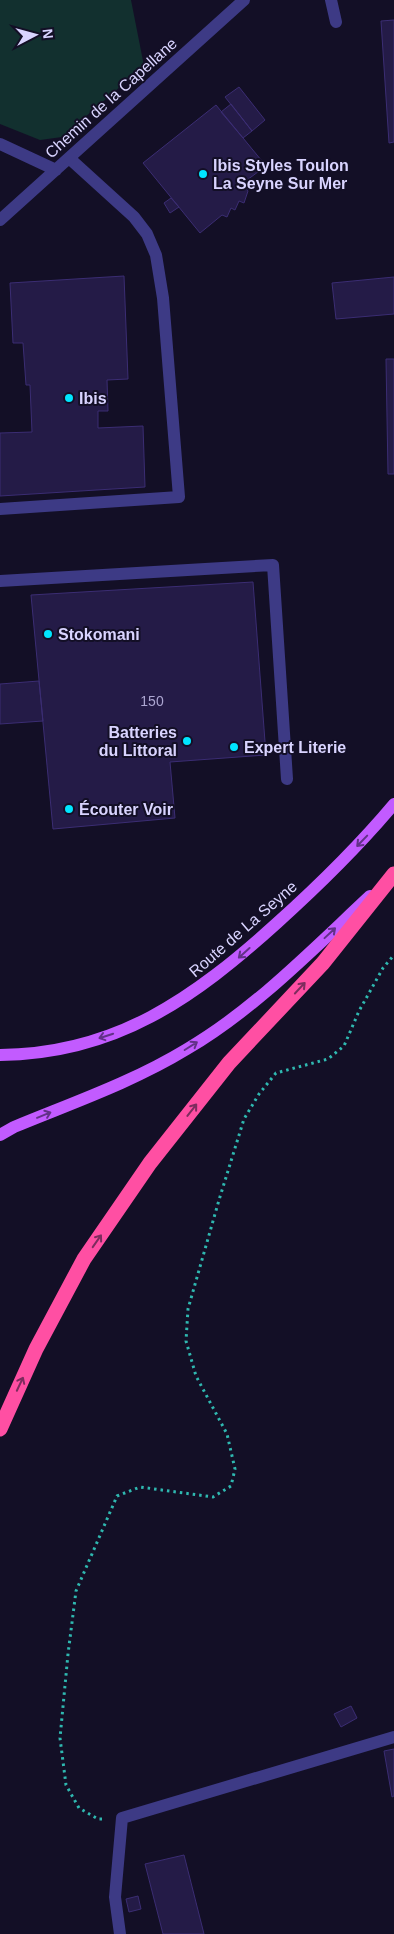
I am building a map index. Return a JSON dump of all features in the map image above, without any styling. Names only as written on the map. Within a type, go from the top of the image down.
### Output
[{"type":"highway","points":[[0,1429],[36,1349],[84,1259],[150,1163],[229,1063],[323,963],[394,874]]},
{"type":"main road","name":"Route de La Seyne","points":[[0,1054],[27,1054],[70,1048],[117,1033],[150,1019],[190,995],[237,960],[300,903],[364,839],[394,804]]},
{"type":"main road","points":[[0,1135],[14,1127],[120,1084],[186,1050],[223,1026],[269,989],[394,874]]},
{"type":"lane","name":"Chemin de la Capellane","points":[[0,220],[244,0]]},
{"type":"lane","points":[[331,0],[336,22]]},
{"type":"lane","points":[[0,144],[56,170]]},
{"type":"lane","points":[[0,509],[179,498],[163,298],[156,255],[147,234],[134,217],[69,158]]},
{"type":"lane","points":[[0,581],[272,565],[287,779]]},
{"type":"lane","points":[[120,1934],[115,1898],[122,1818],[394,1737]]},
{"type":"path","points":[[122,1818],[98,1819],[79,1808],[66,1785],[60,1738],[76,1591],[117,1496],[140,1487],[213,1497],[231,1486],[235,1468],[227,1434],[196,1376],[186,1341],[188,1309],[244,1119],[259,1094],[276,1073],[328,1059],[344,1046],[359,1011],[383,968],[394,955]]},
{"type":"green space","points":[[0,0],[131,0],[144,66],[62,137],[40,140],[0,124]]},
{"type":"building","points":[[394,20],[394,142],[389,143],[381,21]]},
{"type":"building","points":[[239,87],[265,120],[252,131],[225,97]]},
{"type":"building","points":[[231,104],[252,131],[243,138],[221,112]]},
{"type":"building","name":"Ibis Styles Toulon La Seyne Sur Mer","points":[[216,105],[266,166],[243,183],[248,191],[244,203],[239,201],[235,210],[231,208],[227,217],[222,215],[200,233],[143,163]]},
{"type":"building","points":[[171,198],[179,207],[170,213],[164,203]]},
{"type":"building","name":"Ibis","points":[[124,276],[128,379],[107,380],[108,411],[98,411],[98,428],[143,426],[145,487],[0,496],[0,433],[32,432],[30,385],[26,385],[23,343],[13,343],[10,283]]},
{"type":"building","points":[[394,277],[394,314],[336,319],[332,283]]},
{"type":"building","points":[[386,359],[394,359],[394,474],[388,474]]},
{"type":"building","points":[[253,582],[266,755],[170,762],[175,818],[53,829],[31,595]]},
{"type":"building","points":[[39,681],[43,721],[0,724],[0,684]]},
{"type":"building","points":[[351,1706],[357,1718],[341,1727],[334,1714]]},
{"type":"building","points":[[394,1749],[394,1796],[392,1797],[384,1751]]},
{"type":"building","points":[[184,1855],[204,1934],[163,1934],[145,1864]]},
{"type":"building","points":[[138,1896],[141,1909],[129,1912],[126,1899]]},
{"type":"place","name":"Ibis Styles Toulon La Seyne Sur Mer","points":[[203,174]]},
{"type":"place","name":"Ibis","points":[[69,398]]},
{"type":"place","name":"Stokomani","points":[[48,634]]},
{"type":"place","name":"Batteries du Littoral","points":[[187,741]]},
{"type":"place","name":"Expert Literie","points":[[234,747]]},
{"type":"place","name":"Écouter Voir","points":[[69,809]]}]
